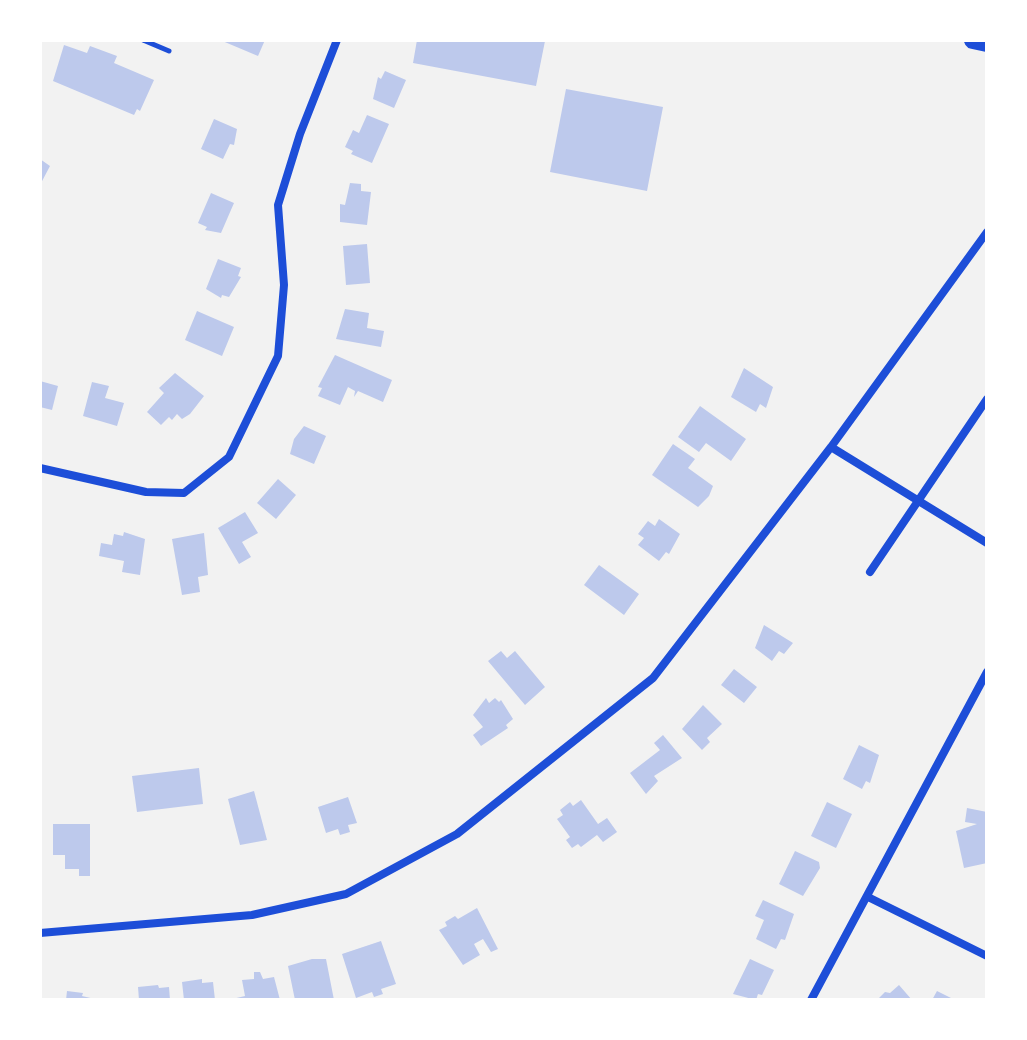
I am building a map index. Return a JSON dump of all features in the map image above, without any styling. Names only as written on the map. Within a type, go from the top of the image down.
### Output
[{"type":"main road","points":[[973,40],[987,43]]},
{"type":"street","points":[[40,468],[146,492],[184,493],[229,457],[278,356],[284,285],[278,205],[300,134],[337,40]]},
{"type":"street","points":[[40,933],[252,915],[346,894],[457,834],[653,678],[831,447],[987,232]]},
{"type":"street","points":[[870,572],[915,501],[987,399]]},
{"type":"street","points":[[831,447],[987,543]]},
{"type":"street","points":[[811,1000],[987,672]]},
{"type":"street","points":[[868,897],[987,956]]},
{"type":"lane","points":[[143,40],[169,51]]},
{"type":"building","points":[[220,40],[265,40],[258,56]]},
{"type":"building","points":[[417,40],[545,41],[536,86],[413,63]]},
{"type":"building","points":[[64,45],[87,53],[90,46],[117,56],[114,63],[154,80],[140,111],[137,109],[134,115],[53,81]]},
{"type":"building","points":[[385,71],[406,80],[394,108],[373,99],[378,77],[381,79]]},
{"type":"building","points":[[566,89],[663,107],[647,191],[550,172]]},
{"type":"building","points":[[367,115],[389,124],[372,163],[351,154],[353,151],[345,147],[353,130],[359,133]]},
{"type":"building","points":[[214,119],[237,129],[234,145],[230,144],[223,159],[201,149]]},
{"type":"building","points":[[40,159],[50,166],[40,185]]},
{"type":"building","points":[[350,183],[361,184],[361,191],[371,192],[367,225],[340,222],[340,204],[345,205]]},
{"type":"building","points":[[211,193],[234,203],[221,233],[205,230],[207,227],[198,223]]},
{"type":"building","points":[[367,244],[370,283],[346,285],[343,246]]},
{"type":"building","points":[[218,259],[241,268],[238,276],[241,277],[229,297],[222,295],[221,298],[206,289]]},
{"type":"building","points":[[345,309],[369,313],[367,328],[384,331],[381,347],[336,339]]},
{"type":"building","points":[[197,311],[234,327],[222,356],[185,340]]},
{"type":"building","points":[[335,355],[392,380],[383,402],[358,391],[354,397],[355,391],[348,387],[340,405],[318,396],[322,388],[318,387]]},
{"type":"building","points":[[744,368],[773,387],[766,408],[760,404],[756,412],[731,397]]},
{"type":"building","points":[[175,373],[204,396],[190,414],[182,419],[177,414],[172,420],[169,417],[161,425],[147,412],[164,393],[159,388]]},
{"type":"building","points":[[40,381],[58,386],[52,410],[40,407]]},
{"type":"building","points":[[92,382],[109,386],[105,398],[124,403],[117,426],[83,416]]},
{"type":"building","points":[[700,406],[746,439],[731,461],[706,443],[699,452],[678,437]]},
{"type":"building","points":[[304,426],[326,436],[314,464],[290,454],[294,439]]},
{"type":"building","points":[[673,444],[695,459],[688,468],[713,486],[709,496],[698,507],[652,475]]},
{"type":"building","points":[[278,479],[296,495],[276,519],[257,503]]},
{"type":"building","points":[[245,512],[258,533],[242,542],[251,557],[239,564],[218,528]]},
{"type":"building","points":[[659,519],[680,534],[669,554],[666,552],[659,561],[638,545],[644,538],[638,534],[648,521],[655,526]]},
{"type":"building","points":[[124,532],[145,539],[140,575],[122,572],[124,561],[99,556],[101,543],[112,545],[114,534],[123,536]]},
{"type":"building","points":[[204,533],[208,575],[198,577],[200,592],[182,595],[172,539]]},
{"type":"building","points":[[599,565],[639,594],[624,615],[584,585]]},
{"type":"building","points":[[764,625],[793,643],[784,654],[779,651],[772,661],[755,648]]},
{"type":"building","points":[[501,651],[507,658],[515,651],[545,687],[525,705],[488,661]]},
{"type":"building","points":[[734,669],[757,687],[744,703],[721,685]]},
{"type":"building","points":[[486,698],[489,703],[495,698],[499,702],[501,700],[513,719],[506,725],[508,728],[481,746],[473,735],[483,727],[473,715]]},
{"type":"building","points":[[703,705],[722,724],[707,738],[710,742],[702,750],[682,729]]},
{"type":"building","points":[[663,735],[682,758],[654,776],[658,781],[646,794],[630,773],[660,750],[654,743]]},
{"type":"building","points":[[859,745],[879,755],[870,783],[866,781],[862,789],[843,779]]},
{"type":"building","points":[[199,768],[203,804],[137,812],[132,776]]},
{"type":"building","points":[[254,791],[267,840],[240,845],[228,799]]},
{"type":"building","points":[[348,797],[357,823],[348,825],[350,832],[340,835],[338,829],[326,833],[318,807]]},
{"type":"building","points":[[581,800],[598,824],[607,818],[617,832],[603,842],[597,835],[581,847],[578,844],[572,848],[566,840],[570,837],[557,819],[563,815],[560,810],[570,802],[573,806]]},
{"type":"building","points":[[827,802],[852,814],[836,848],[811,836]]},
{"type":"building","points":[[967,808],[987,812],[987,863],[964,868],[956,831],[977,824],[965,822]]},
{"type":"building","points":[[53,824],[90,824],[90,876],[79,876],[79,869],[65,869],[65,855],[53,855]]},
{"type":"building","points":[[795,851],[819,862],[820,868],[803,896],[779,884]]},
{"type":"building","points":[[763,900],[794,914],[785,940],[781,939],[776,949],[756,939],[764,920],[755,916]]},
{"type":"building","points":[[477,908],[498,949],[491,952],[483,939],[474,944],[480,955],[463,965],[439,930],[455,916],[458,919]]},
{"type":"building","points":[[381,941],[396,984],[381,989],[383,994],[374,997],[372,992],[356,998],[342,954]]},
{"type":"building","points":[[312,959],[326,959],[334,1000],[295,1000],[288,966]]},
{"type":"building","points":[[750,959],[774,970],[762,995],[758,994],[756,1000],[733,994]]},
{"type":"building","points":[[254,972],[260,972],[263,979],[274,977],[280,1000],[228,1000],[245,996],[242,980],[254,979]]},
{"type":"building","points":[[202,979],[202,983],[213,982],[215,1000],[184,1000],[182,982]]},
{"type":"building","points":[[158,985],[159,988],[169,987],[170,1000],[139,1000],[138,987]]},
{"type":"building","points":[[899,985],[912,1000],[877,1000],[885,992],[890,993]]},
{"type":"building","points":[[67,991],[83,993],[82,996],[99,1000],[66,1000]]},
{"type":"building","points":[[937,991],[955,1000],[932,1000]]}]
